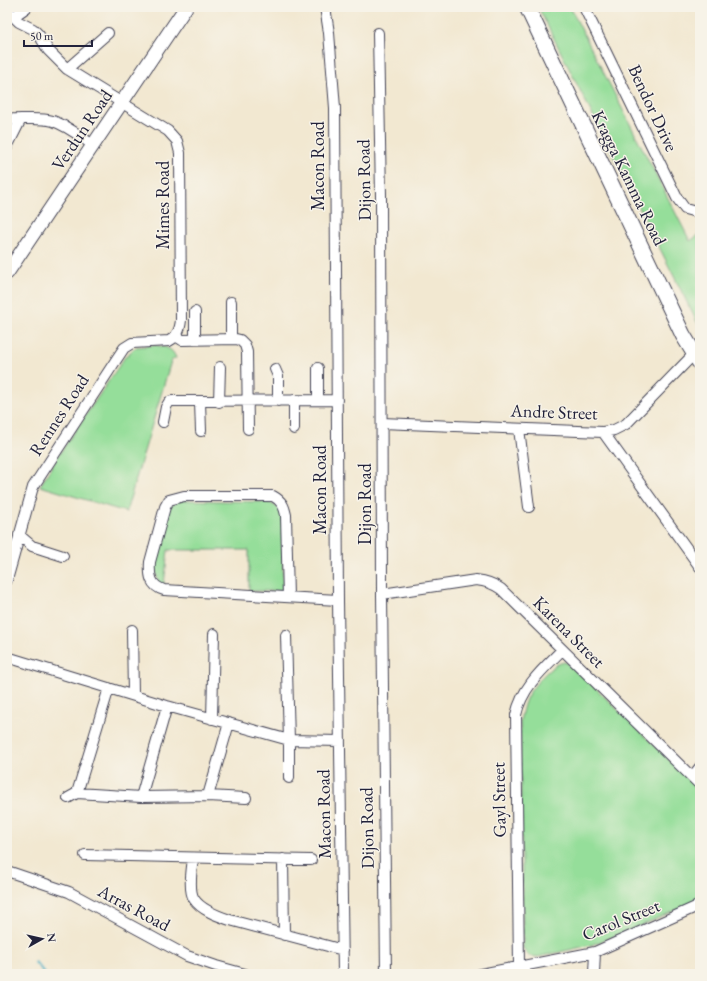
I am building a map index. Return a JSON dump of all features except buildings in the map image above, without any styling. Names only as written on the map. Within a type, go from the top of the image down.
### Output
[{"type":"main road","name":"Kragga Kamma Road","points":[[527,7],[683,335],[697,359]]},
{"type":"street","points":[[10,14],[27,7]]},
{"type":"street","name":"Verdun Road","points":[[7,273],[186,7]]},
{"type":"street","name":"Macon Road","points":[[325,7],[329,33],[335,108],[338,600],[343,974]]},
{"type":"street","name":"Bendor Drive","points":[[584,7],[677,198],[685,209],[700,213]]},
{"type":"street","name":"Mimes Road","points":[[10,14],[33,29],[39,35],[48,50],[67,69],[168,131],[174,137],[179,148],[180,161],[181,320],[176,336]]},
{"type":"street","points":[[67,69],[108,33]]},
{"type":"street","name":"Dijon Road","points":[[378,34],[381,196],[382,594],[386,974]]},
{"type":"street","points":[[7,119],[44,119],[52,121],[68,128],[93,145]]},
{"type":"street","points":[[7,147],[21,119]]},
{"type":"street","points":[[231,302],[231,339]]},
{"type":"street","points":[[195,312],[195,340]]},
{"type":"street","points":[[176,336],[182,340],[240,340],[245,345],[247,350],[248,429]]},
{"type":"street","name":"Rennes Road","points":[[7,580],[33,487],[124,348],[135,342],[169,341],[176,336]]},
{"type":"street","name":"Andre Street","points":[[382,423],[603,432],[614,430],[626,424],[697,359]]},
{"type":"street","points":[[219,402],[220,367]]},
{"type":"street","points":[[318,368],[318,400]]},
{"type":"street","points":[[275,369],[278,376],[278,401]]},
{"type":"street","points":[[294,400],[295,428]]},
{"type":"street","points":[[163,422],[166,407],[169,402],[337,400]]},
{"type":"street","points":[[200,402],[200,431]]},
{"type":"street","points":[[519,428],[529,507]]},
{"type":"street","points":[[603,432],[700,567]]},
{"type":"street","points":[[288,597],[286,515],[285,508],[278,499],[273,496],[198,496],[179,497],[169,500],[150,562],[150,578],[157,588],[164,590],[338,600]]},
{"type":"street","points":[[19,535],[32,546],[63,556]]},
{"type":"street","name":"Karena Street","points":[[382,594],[476,580],[494,584],[501,589],[700,785]]},
{"type":"street","points":[[132,630],[133,695]]},
{"type":"street","points":[[212,719],[214,634]]},
{"type":"street","points":[[286,635],[289,778]]},
{"type":"street","name":"Gayl Street","points":[[519,967],[516,715],[518,704],[530,683],[562,650]]},
{"type":"street","points":[[7,657],[166,706],[289,740],[340,741]]},
{"type":"street","points":[[77,793],[109,688]]},
{"type":"street","points":[[141,797],[166,706]]},
{"type":"street","points":[[208,796],[229,724]]},
{"type":"street","points":[[692,777],[700,767]]},
{"type":"street","points":[[68,798],[77,793],[141,797],[208,796],[246,798]]},
{"type":"street","points":[[85,855],[311,860]]},
{"type":"street","points":[[193,858],[191,887],[193,898],[198,904],[216,915],[284,935],[343,950]]},
{"type":"street","points":[[283,859],[284,935]]},
{"type":"street","name":"Arras Road","points":[[7,871],[69,892],[187,956],[245,974]]},
{"type":"street","name":"Carol Street","points":[[481,974],[595,952],[700,905]]},
{"type":"street","points":[[594,974],[595,952]]},
{"type":"green space","points":[[538,7],[570,7],[690,241],[700,234],[700,328]]},
{"type":"green space","points":[[154,345],[165,347],[174,354],[176,358],[171,361],[126,512],[40,486],[58,456],[125,357],[136,347]]},
{"type":"green space","points":[[181,500],[263,502],[272,504],[278,508],[282,512],[283,591],[249,591],[249,550],[168,550],[164,584],[158,582],[154,561],[167,510],[174,503]]},
{"type":"green space","points":[[565,662],[574,667],[700,790],[700,900],[621,934],[591,945],[538,957],[529,956],[523,948],[520,721],[525,702],[542,676],[560,663]]},
{"type":"waterway","points":[[35,962],[45,974]]}]
